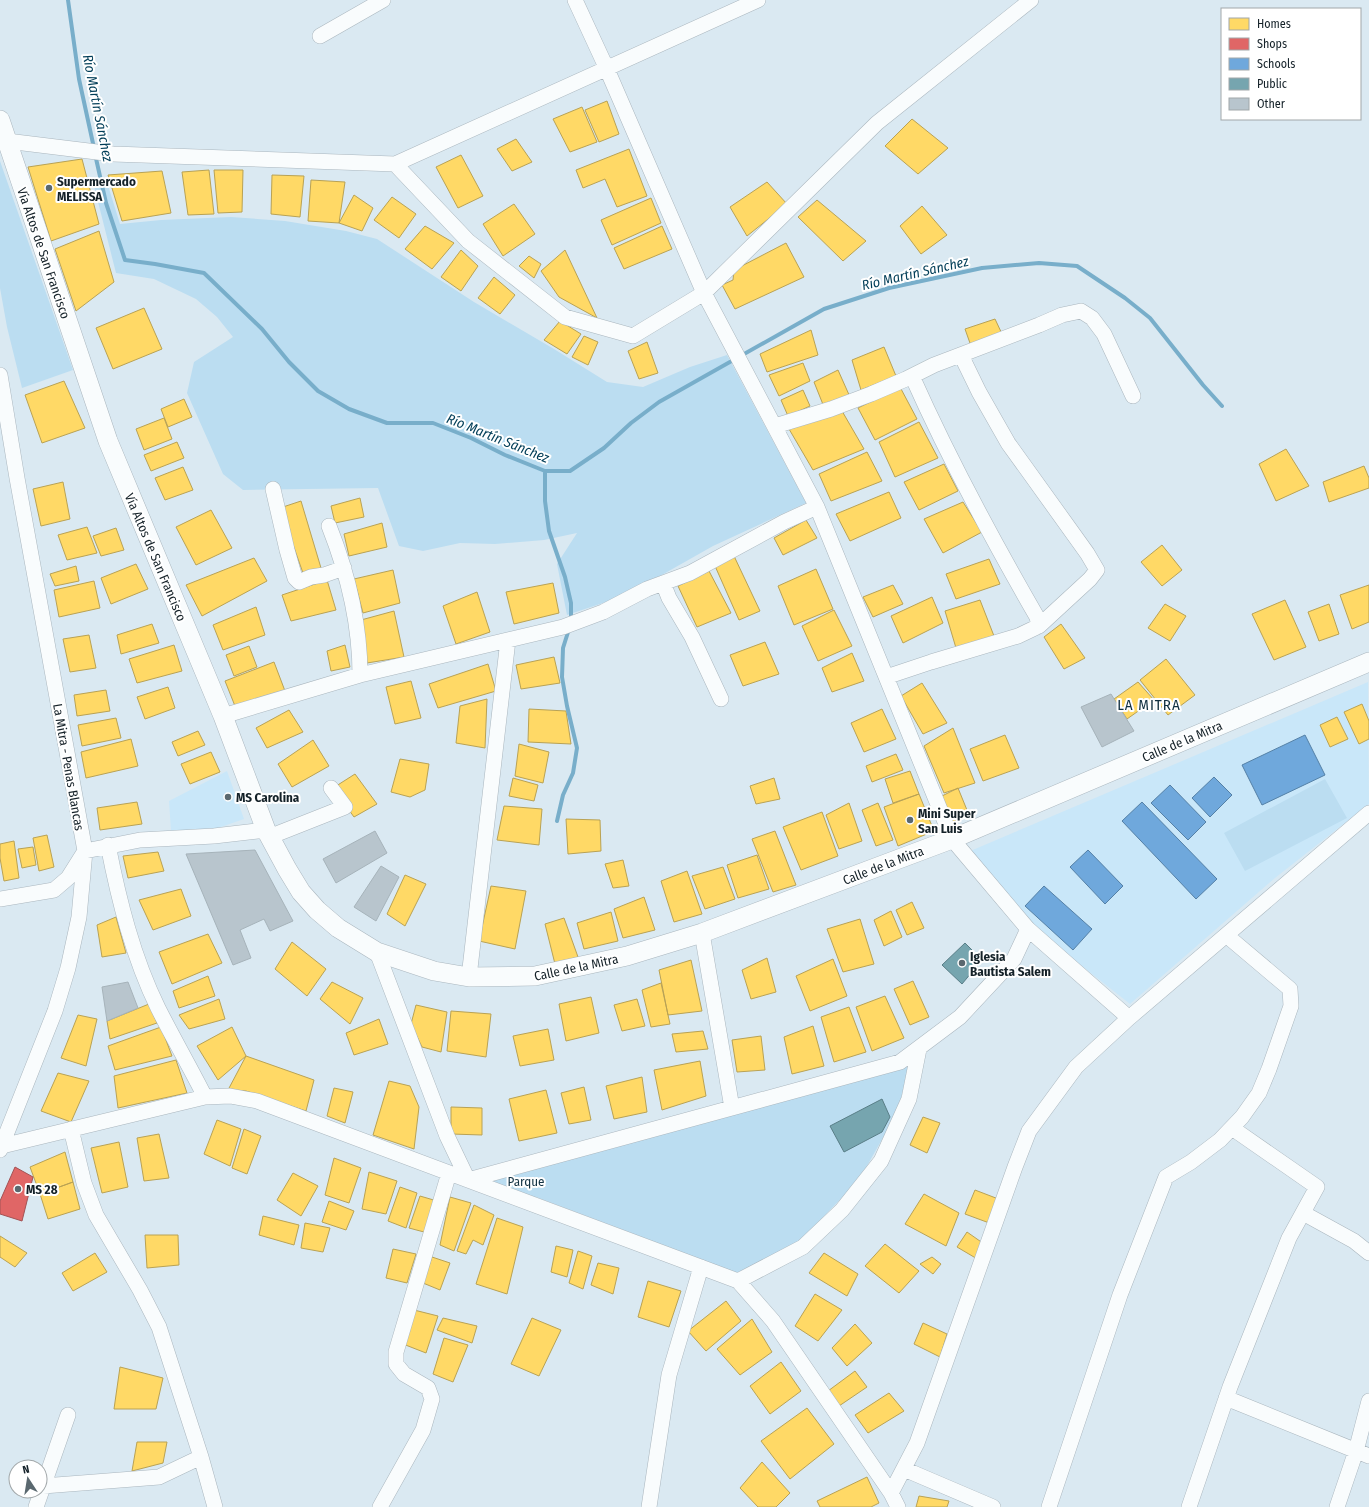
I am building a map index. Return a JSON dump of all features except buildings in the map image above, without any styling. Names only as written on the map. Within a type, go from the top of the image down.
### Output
[{"type":"street","points":[[320,36],[383,0]]},
{"type":"street","points":[[575,0],[606,67],[704,293],[817,507],[952,839],[1028,929],[1129,1018]]},
{"type":"street","points":[[7,142],[113,154],[395,164],[606,67],[758,0]]},
{"type":"street","points":[[395,164],[468,241],[565,317],[632,336],[704,293],[877,123],[1031,0]]},
{"type":"street","name":"Vía Altos de San Francisco","points":[[0,120],[108,441],[222,716],[268,834],[301,892],[317,910],[338,928],[378,952]]},
{"type":"street","points":[[775,426],[831,409],[912,376],[934,365],[1062,315],[1081,311],[1092,318],[1104,334],[1133,396]]},
{"type":"street","points":[[886,677],[1018,636],[1039,626],[1098,570],[1087,552],[1008,443],[979,392],[961,355]]},
{"type":"street","name":"La Mitra - Penas Blancas","points":[[0,375],[1,390],[85,851],[80,918],[68,968],[55,1011],[1,1148]]},
{"type":"street","points":[[912,376],[936,429],[988,530],[1037,617],[1039,626]]},
{"type":"street","points":[[273,489],[295,578],[300,582],[311,577],[324,575],[344,568]]},
{"type":"street","points":[[222,716],[360,675],[563,628],[603,612],[647,589],[690,573],[784,522],[817,507]]},
{"type":"street","points":[[329,526],[344,568],[356,621],[360,675]]},
{"type":"street","points":[[663,583],[669,598],[692,637],[721,699]]},
{"type":"street","points":[[468,977],[508,640]]},
{"type":"street","name":"Calle de la Mitra","points":[[378,952],[434,971],[468,977],[535,976],[627,956],[702,934],[952,839],[1369,662]]},
{"type":"street","points":[[0,899],[54,890],[68,878],[85,851],[108,845],[140,840],[268,834],[345,807],[331,788]]},
{"type":"street","points":[[891,1493],[917,1443],[1029,1131],[1076,1067],[1129,1018],[1369,813]]},
{"type":"street","points":[[108,845],[116,887],[124,917],[145,976],[158,1007],[205,1097]]},
{"type":"street","points":[[468,1180],[900,1062],[960,1017],[1014,959],[1028,929]]},
{"type":"street","points":[[702,934],[732,1108]]},
{"type":"street","points":[[1049,1507],[1120,1295],[1166,1176],[1190,1162],[1214,1144],[1242,1117],[1259,1093],[1291,1006],[1290,989],[1226,935]]},
{"type":"street","points":[[378,952],[447,1136],[468,1180]]},
{"type":"street","points":[[738,1281],[803,1247],[842,1210],[882,1160],[909,1099],[919,1049]]},
{"type":"street","points":[[1,1148],[71,1129],[205,1097],[230,1096],[257,1101],[738,1281],[773,1321],[891,1493],[898,1507]]},
{"type":"street","points":[[1189,1507],[1226,1398],[1289,1238],[1318,1187],[1232,1128]]},
{"type":"street","points":[[71,1129],[84,1183],[96,1215],[140,1290],[159,1327],[201,1457],[215,1507]]},
{"type":"street","points":[[380,1507],[423,1430],[432,1398],[428,1388],[404,1374],[396,1364],[396,1352],[450,1173]]},
{"type":"street","points":[[1303,1212],[1354,1241],[1369,1253]]},
{"type":"street","points":[[649,1507],[669,1375],[701,1267]]},
{"type":"street","points":[[1226,1398],[1362,1453]]},
{"type":"street","points":[[1338,1507],[1362,1453],[1369,1401]]},
{"type":"street","points":[[48,1472],[68,1415]]},
{"type":"street","points":[[48,1486],[159,1478],[201,1457]]},
{"type":"street","points":[[904,1469],[993,1507]]},
{"type":"shaded area","points":[[1368,682],[1369,804],[1275,878],[1130,1004],[1040,933],[968,852]]},
{"type":"shaded area","points":[[227,771],[244,819],[218,828],[171,831],[169,801]]},
{"type":"green space","points":[[0,161],[73,370],[22,388],[7,327],[0,288]]},
{"type":"green space","points":[[106,179],[120,224],[161,220],[231,217],[285,221],[346,231],[377,239],[474,302],[607,382],[643,387],[690,367],[727,355],[806,503],[713,546],[660,576],[609,601],[567,615],[557,564],[577,533],[544,540],[495,544],[460,543],[423,551],[399,546],[378,488],[243,490],[223,474],[187,393],[194,362],[233,337],[217,317],[196,299],[154,279],[116,273],[93,182]]},
{"type":"green space","points":[[1325,779],[1347,818],[1245,871],[1224,833]]},
{"type":"green space","name":"Parque","points":[[910,1064],[897,1113],[859,1180],[800,1241],[737,1273],[536,1197],[535,1200],[487,1179]]},
{"type":"waterway","name":"Río Martín Sánchez","points":[[68,0],[79,79],[94,148]]},
{"type":"waterway","name":"Río Martín Sánchez","points":[[95,154],[106,203],[125,260],[204,273],[262,329],[289,362],[318,391],[349,409],[387,423],[433,423],[545,471],[570,471],[604,448],[631,423],[659,402],[824,309],[889,288],[982,268],[1039,263],[1077,266],[1125,298],[1150,318],[1203,385],[1222,406]]},
{"type":"waterway","points":[[545,471],[545,501],[549,531],[565,577],[571,603],[571,621]]},
{"type":"waterway","points":[[557,821],[563,795],[573,773],[577,748],[562,677],[563,648],[569,629]]},
{"type":"place","name":"Supermercado MELISSA","points":[[49,188]]},
{"type":"place","name":"MS Carolina","points":[[228,797]]},
{"type":"place","name":"Mini Super San Luis","points":[[910,820]]},
{"type":"place","name":"Iglesia Bautista Salem","points":[[962,963]]},
{"type":"place","name":"MS 28","points":[[18,1189]]},
{"type":"district","name":"LA MITRA","points":[[1149,705]]}]
